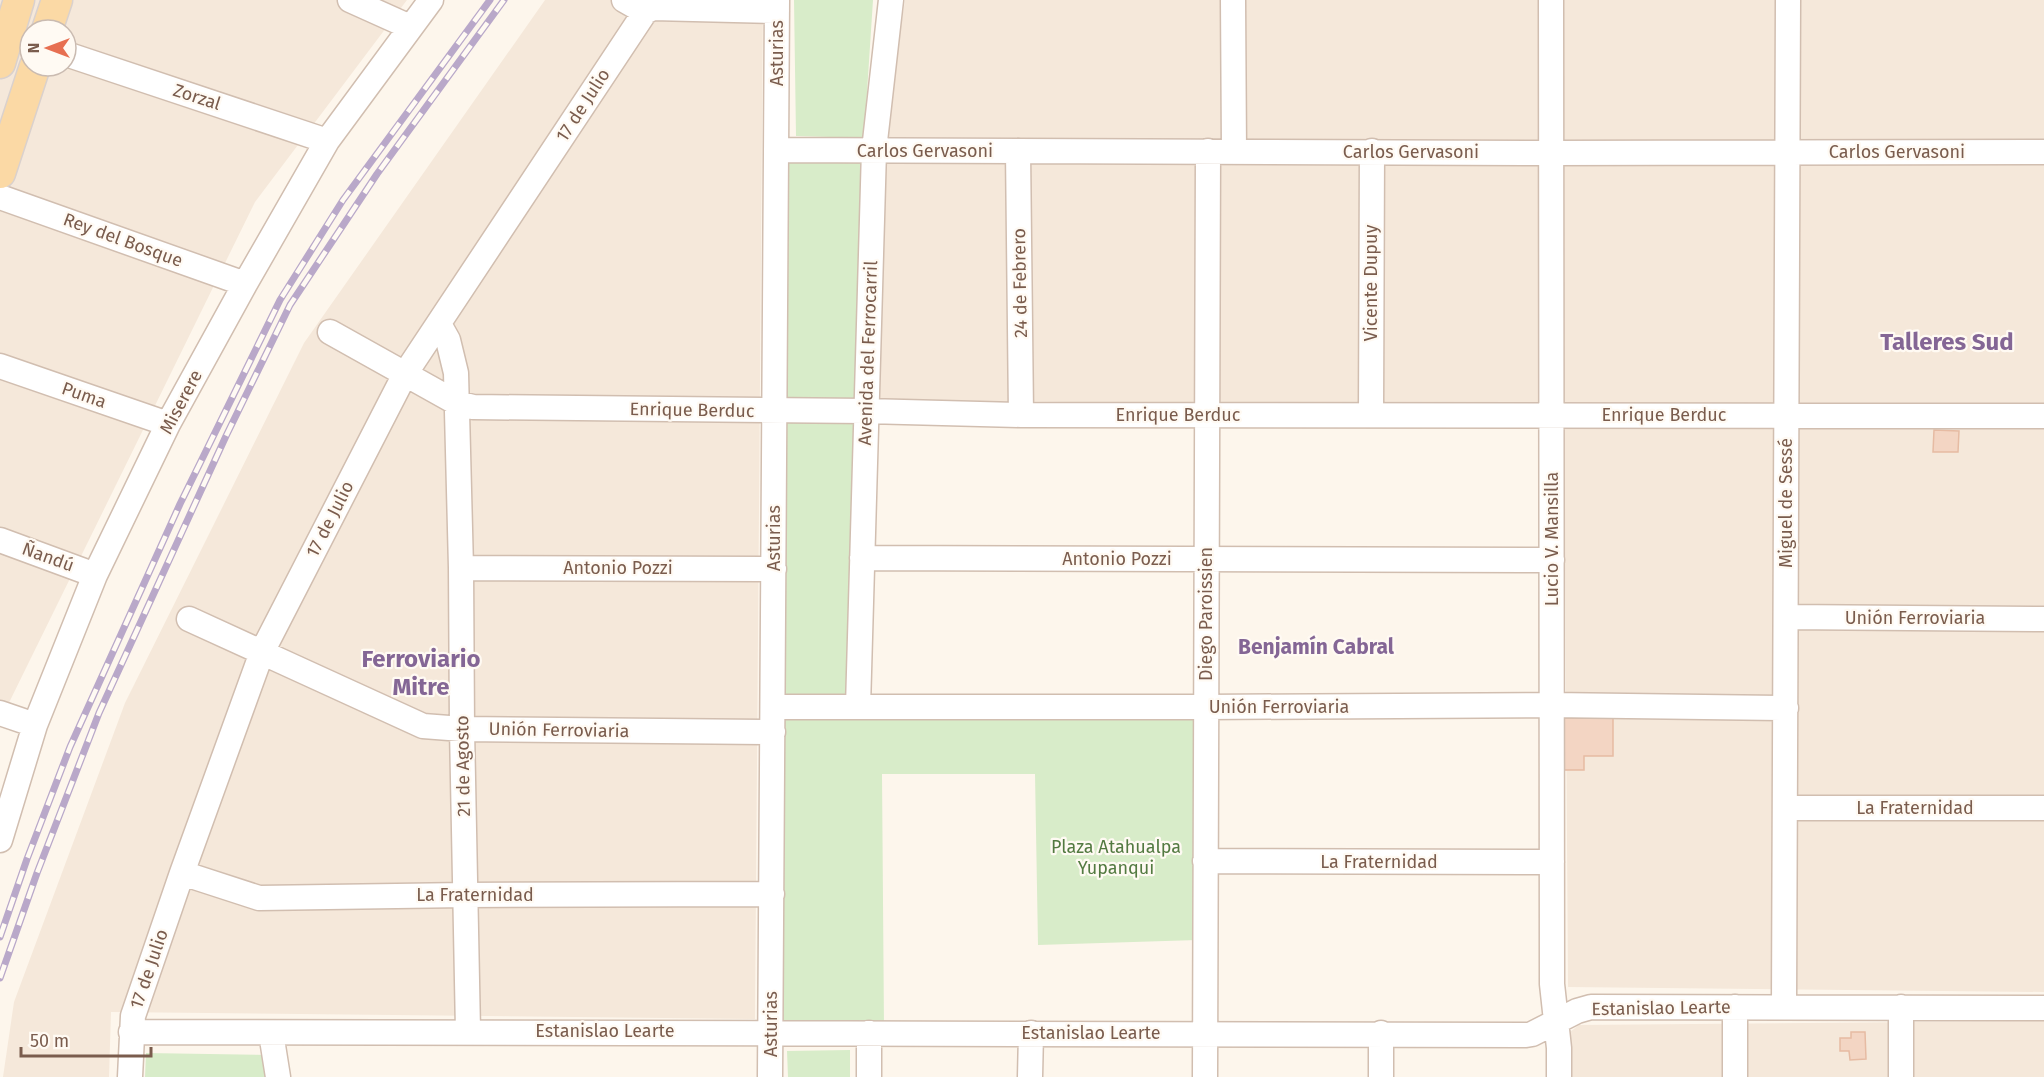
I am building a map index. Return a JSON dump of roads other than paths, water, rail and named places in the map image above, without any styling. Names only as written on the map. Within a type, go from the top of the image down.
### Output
[{"type":"main road","points":[[0,63],[19,0]]},
{"type":"main road","points":[[51,18],[57,0]]},
{"type":"main road","points":[[0,173],[31,78]]},
{"type":"street","points":[[350,0],[410,27]]},
{"type":"street","name":"Miserere","points":[[0,840],[35,725],[95,575],[168,424],[327,141],[431,0]]},
{"type":"street","name":"Avenida del Ferrocarril","points":[[858,707],[874,150],[891,0]]},
{"type":"street","points":[[1233,0],[1234,151]]},
{"type":"street","name":"Lucio V. Mansilla","points":[[1551,0],[1552,984],[1559,1048],[1559,1077]]},
{"type":"street","name":"Miguel de Sessé","points":[[1784,1007],[1788,0]]},
{"type":"street","points":[[634,6],[653,8],[777,5]]},
{"type":"street","name":"Asturias","points":[[771,1077],[777,5]]},
{"type":"street","name":"17 de Julio","points":[[130,1077],[133,1016],[262,652],[405,374],[439,324],[634,6]]},
{"type":"street","name":"Zorzal","points":[[78,58],[327,141]]},
{"type":"street","name":"Carlos Gervasoni","points":[[777,150],[2044,152]]},
{"type":"street","name":"24 de Febrero","points":[[1018,151],[1021,414]]},
{"type":"street","name":"Diego Paroissien","points":[[1205,1077],[1208,151]]},
{"type":"street","name":"Vicente Dupuy","points":[[1371,415],[1372,151]]},
{"type":"street","name":"Rey del Bosque","points":[[0,197],[245,284]]},
{"type":"street","name":"21 de Agosto","points":[[439,324],[448,340],[456,373],[468,1031]]},
{"type":"street","name":"Enrique Berduc","points":[[330,333],[457,403],[473,407],[1021,414],[2044,416]]},
{"type":"street","name":"Puma","points":[[0,366],[168,424]]},
{"type":"street","name":"Ñandú","points":[[0,540],[95,575]]},
{"type":"street","name":"Antonio Pozzi","points":[[862,558],[1552,560]]},
{"type":"street","name":"Antonio Pozzi","points":[[461,568],[774,569]]},
{"type":"street","name":"Unión Ferroviaria","points":[[1786,617],[2044,619]]},
{"type":"street","name":"Unión Ferroviaria","points":[[189,619],[423,726],[462,729],[773,732]]},
{"type":"street","name":"Unión Ferroviaria","points":[[773,707],[1552,705],[1786,708]]},
{"type":"street","points":[[0,712],[35,725]]},
{"type":"street","name":"La Fraternidad","points":[[1785,808],[2044,808]]},
{"type":"street","name":"La Fraternidad","points":[[1205,861],[1552,862]]},
{"type":"street","name":"La Fraternidad","points":[[182,873],[259,898],[772,894]]},
{"type":"street","name":"Estanislao Learte","points":[[131,1032],[1526,1035],[1577,1011],[1591,1007],[2044,1008]]},
{"type":"street","points":[[1735,1007],[1735,1077]]},
{"type":"street","points":[[1901,1007],[1901,1077]]},
{"type":"street","points":[[271,1033],[278,1077]]},
{"type":"street","points":[[869,1033],[870,1077]]},
{"type":"street","points":[[1030,1077],[1031,1033]]},
{"type":"street","points":[[1381,1033],[1382,1077]]},
{"type":"railway","points":[[0,937],[70,747],[180,504],[280,300],[343,200],[490,0]]},
{"type":"railway","points":[[0,978],[37,873],[99,713],[226,436],[290,305],[377,174],[504,0]]},
{"type":"district","name":"Talleres Sud","points":[[1947,342]]},
{"type":"district","name":"Benjamín Cabral","points":[[1316,647]]},
{"type":"district","name":"Ferroviario Mitre","points":[[421,673]]},
{"type":"park label","name":"Plaza Atahualpa Yupanqui","points":[[1116,857]]}]
